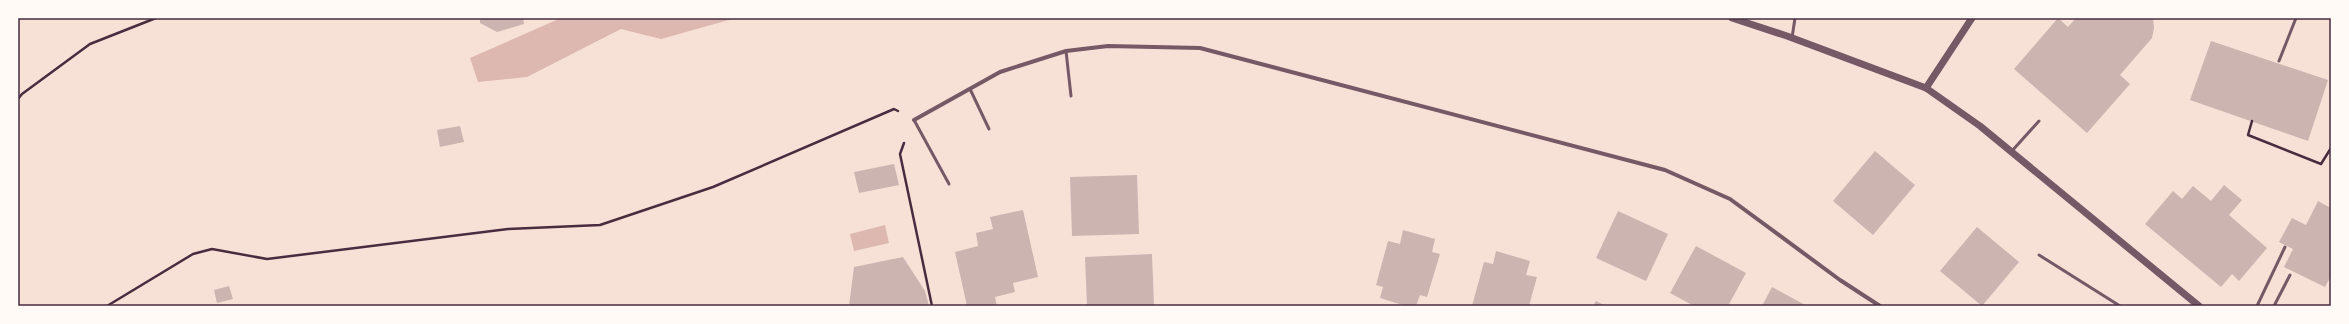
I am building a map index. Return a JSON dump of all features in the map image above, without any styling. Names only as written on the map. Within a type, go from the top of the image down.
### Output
[{"type":"street","points":[[1732,18],[1792,38],[1926,88],[1980,126],[2200,306]]},
{"type":"street","points":[[1926,88],[1972,18]]},
{"type":"street","points":[[914,120],[1000,72],[1066,52],[1108,46],[1200,48],[1665,170],[1730,199],[1840,280],[1880,306]]},
{"type":"lane","points":[[1792,38],[1795,18]]},
{"type":"lane","points":[[2279,61],[2296,18]]},
{"type":"lane","points":[[1066,52],[1071,96]]},
{"type":"lane","points":[[970,89],[989,129]]},
{"type":"lane","points":[[914,120],[949,184]]},
{"type":"lane","points":[[2011,152],[2039,121]]},
{"type":"lane","points":[[2257,306],[2286,247]]},
{"type":"lane","points":[[2039,255],[2120,306]]},
{"type":"lane","points":[[2274,306],[2290,275]]},
{"type":"path","points":[[18,99],[22,94],[90,44],[156,18]]},
{"type":"path","points":[[107,306],[193,254],[212,249],[267,259],[508,229],[600,225],[713,187],[894,109],[914,120],[900,154],[932,306]]},
{"type":"path","points":[[2252,121],[2248,135],[2321,164],[2331,148]]},
{"type":"shaded area","points":[[561,18],[736,18],[661,39],[621,29],[527,77],[478,82],[470,58]]},
{"type":"shaded area","points":[[885,225],[889,243],[854,251],[850,234]]},
{"type":"building","points":[[480,18],[523,18],[524,24],[497,32],[480,23]]},
{"type":"building","points":[[2058,18],[2068,27],[2076,18],[2153,18],[2154,28],[2152,38],[2120,75],[2130,84],[2087,133],[2014,69]]},
{"type":"building","points":[[2211,41],[2328,80],[2308,141],[2190,100]]},
{"type":"building","points":[[460,126],[464,142],[440,147],[437,130]]},
{"type":"building","points":[[1875,151],[1915,185],[1873,235],[1833,201]]},
{"type":"building","points":[[894,164],[899,185],[859,193],[854,172]]},
{"type":"building","points":[[1137,175],[1139,234],[1072,236],[1070,177]]},
{"type":"building","points":[[2224,185],[2242,200],[2229,215],[2267,248],[2239,281],[2232,274],[2221,287],[2145,224],[2173,191],[2182,199],[2193,186],[2211,201]]},
{"type":"building","points":[[2318,201],[2331,208],[2331,276],[2325,287],[2284,267],[2293,249],[2279,242],[2292,218],[2306,225]]},
{"type":"building","points":[[1023,210],[1038,277],[1013,283],[1015,292],[995,297],[997,306],[967,306],[955,252],[978,246],[976,233],[993,229],[990,217]]},
{"type":"building","points":[[1618,211],[1668,234],[1646,281],[1596,258]]},
{"type":"building","points":[[1977,227],[2019,262],[1982,306],[1940,271]]},
{"type":"building","points":[[1403,230],[1435,239],[1432,252],[1440,254],[1427,297],[1420,295],[1416,306],[1406,306],[1380,298],[1383,287],[1376,285],[1388,241],[1400,244]]},
{"type":"building","points":[[1696,246],[1746,273],[1728,306],[1694,306],[1670,293]]},
{"type":"building","points":[[1496,251],[1530,261],[1526,275],[1537,277],[1529,306],[1472,306],[1484,262],[1493,264]]},
{"type":"building","points":[[1152,254],[1154,306],[1087,306],[1085,257]]},
{"type":"building","points":[[903,257],[925,291],[929,306],[849,306],[854,267]]},
{"type":"building","points":[[229,286],[233,299],[217,303],[214,290]]},
{"type":"building","points":[[1772,287],[1807,306],[1762,306]]},
{"type":"building","points":[[1596,301],[1606,306],[1593,306]]}]
